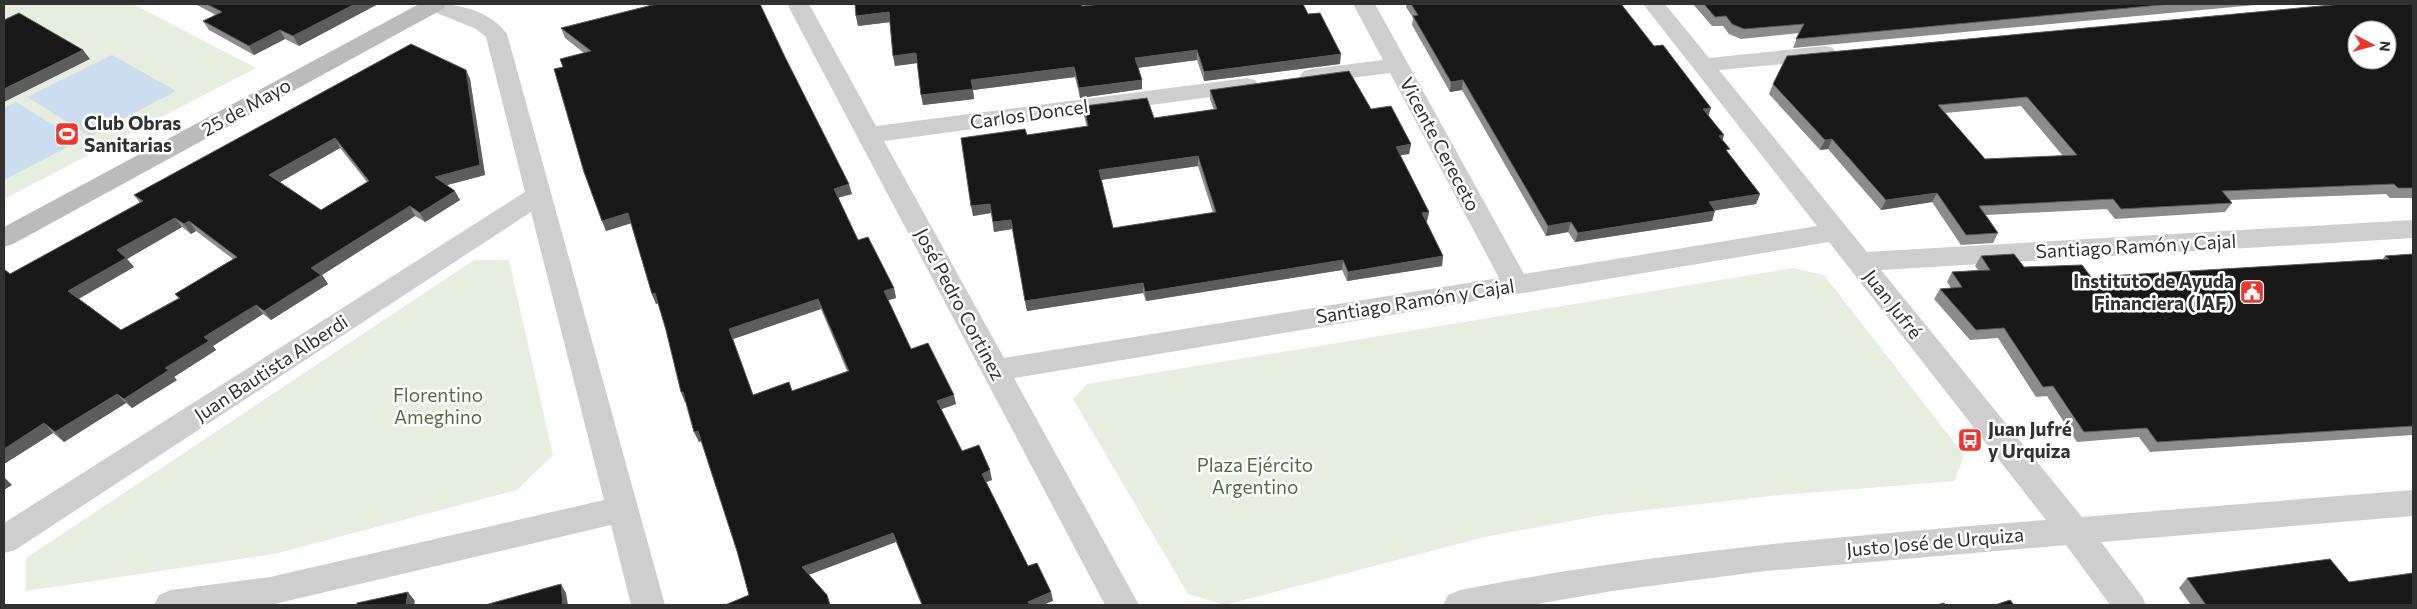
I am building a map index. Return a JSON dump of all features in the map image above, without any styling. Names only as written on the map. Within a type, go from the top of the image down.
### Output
[{"type":"street","points":[[435,4],[484,24],[496,34],[648,605]]},
{"type":"street","name":"25 de Mayo","points":[[4,238],[435,4]]},
{"type":"street","name":"José Pedro Cortinez","points":[[798,4],[1122,605]]},
{"type":"street","name":"Vicente Cereceto","points":[[1364,4],[1516,284]]},
{"type":"street","name":"Juan Jufré","points":[[1654,4],[2074,531],[2129,605]]},
{"type":"street","points":[[1702,64],[1846,51]]},
{"type":"street","name":"Carlos Doncel","points":[[869,135],[1398,65]]},
{"type":"street","name":"Juan Bautista Alberdi","points":[[4,540],[539,195]]},
{"type":"street","name":"Santiago Ramón y Cajal","points":[[1859,262],[2413,229]]},
{"type":"street","name":"Santiago Ramón y Cajal","points":[[996,370],[1836,232]]},
{"type":"street","name":"Justo José de Urquiza","points":[[1460,605],[1532,589],[1618,575],[1760,558],[2413,503]]},
{"type":"street","points":[[171,605],[270,591],[623,508]]},
{"type":"green space","name":"Club Obras Sanitarias","points":[[4,4],[133,4],[256,68],[4,199]]},
{"type":"green space","name":"Florentino Ameghino","points":[[474,260],[509,260],[553,455],[517,490],[274,554],[26,591],[26,558]]},
{"type":"green space","name":"Plaza Ejército Argentino","points":[[1793,268],[1824,275],[1964,455],[1955,481],[1781,495],[1603,515],[1485,537],[1225,605],[1188,594],[1073,399],[1087,384]]},
{"type":"water","points":[[112,55],[176,91],[90,136],[27,97]]},
{"type":"water","points":[[16,102],[79,141],[4,180],[4,108]]},
{"type":"building","points":[[207,4],[355,4],[293,36],[280,30],[249,46],[203,21],[222,12]]},
{"type":"building","points":[[656,4],[760,4],[849,184],[834,189],[858,240],[868,237],[894,288],[884,291],[911,349],[928,343],[954,395],[937,401],[962,451],[979,445],[990,470],[982,474],[1028,566],[1037,563],[1051,592],[1028,602],[1030,605],[919,605],[922,604],[893,533],[802,567],[827,595],[830,605],[725,605],[749,595],[737,551],[698,431],[694,432],[683,392],[681,392],[666,330],[655,293],[652,294],[628,213],[602,221],[584,172],[554,69],[563,67],[560,59],[591,51],[561,28]],"holes":[[[818,299],[849,371],[792,391],[789,382],[753,395],[729,329]]]},
{"type":"building","points":[[855,4],[1082,4],[1082,6],[1101,4],[1303,4],[1308,14],[1320,13],[1341,54],[1204,72],[1197,50],[1135,58],[1142,80],[1079,88],[1074,67],[971,80],[973,89],[921,95],[916,53],[893,56],[889,12],[856,16]]},
{"type":"building","points":[[1411,4],[1621,4],[1654,46],[1663,45],[1711,108],[1703,109],[1724,135],[1719,136],[1730,149],[1726,150],[1760,194],[1709,202],[1715,211],[1578,233],[1571,222],[1548,226],[1463,80],[1451,82],[1413,16],[1418,15]]},
{"type":"building","points":[[1704,4],[2171,4],[1796,39],[1804,24],[1744,29],[1732,24],[1726,16],[1715,17]]},
{"type":"building","points":[[2342,4],[2413,4],[2413,188],[2398,188],[2394,184],[2222,191],[2232,203],[2121,209],[2113,199],[1979,206],[1998,233],[1966,235],[1937,193],[1886,200],[1832,139],[1825,140],[1773,84],[1787,56]],"holes":[[[2027,97],[2077,155],[1985,159],[1938,105]]]},
{"type":"building","points":[[19,13],[83,50],[4,89],[4,20]]},
{"type":"building","points":[[411,44],[466,70],[480,165],[435,177],[455,191],[420,213],[410,206],[311,268],[321,275],[264,311],[256,305],[204,337],[209,341],[165,368],[169,370],[124,399],[117,394],[55,432],[44,423],[4,449],[4,269],[10,274],[143,201],[134,195]],"holes":[[[335,138],[369,181],[321,210],[269,175]],[[175,218],[184,224],[189,221],[237,257],[175,294],[180,298],[121,330],[68,291],[126,258],[117,250]]]},
{"type":"building","points":[[1349,71],[1371,109],[1391,106],[1411,144],[1396,147],[1429,212],[1422,213],[1443,256],[1348,272],[1343,260],[1145,292],[1143,283],[1025,301],[1011,220],[993,222],[990,204],[971,206],[961,138],[1025,129],[1027,135],[1088,126],[1084,106],[1147,98],[1154,118],[1217,109],[1210,90]],"holes":[[[1198,156],[1216,212],[1113,228],[1099,170]]]},
{"type":"building","points":[[2014,254],[2024,267],[2082,265],[2091,277],[2389,259],[2385,256],[2413,254],[2413,426],[2157,442],[2147,428],[2084,432],[2053,386],[2043,387],[2004,328],[1976,330],[1940,289],[1962,287],[1952,272],[1990,270],[1981,256]]},
{"type":"building","points":[[2330,559],[2349,582],[2413,573],[2413,605],[2206,605],[2187,578]]},
{"type":"building","points":[[561,584],[563,605],[485,605]]},
{"type":"building","points":[[408,592],[406,605],[357,605],[357,603]]},
{"type":"building","points":[[2010,600],[2014,605],[1995,605]]},
{"type":"place","name":"Club Obras Sanitarias","points":[[67,134]]},
{"type":"place","name":"Instituto de Ayuda Financiera (IAF)","points":[[2252,292]]},
{"type":"place","name":"Juan Jufré y Urquiza","points":[[1970,440]]}]
